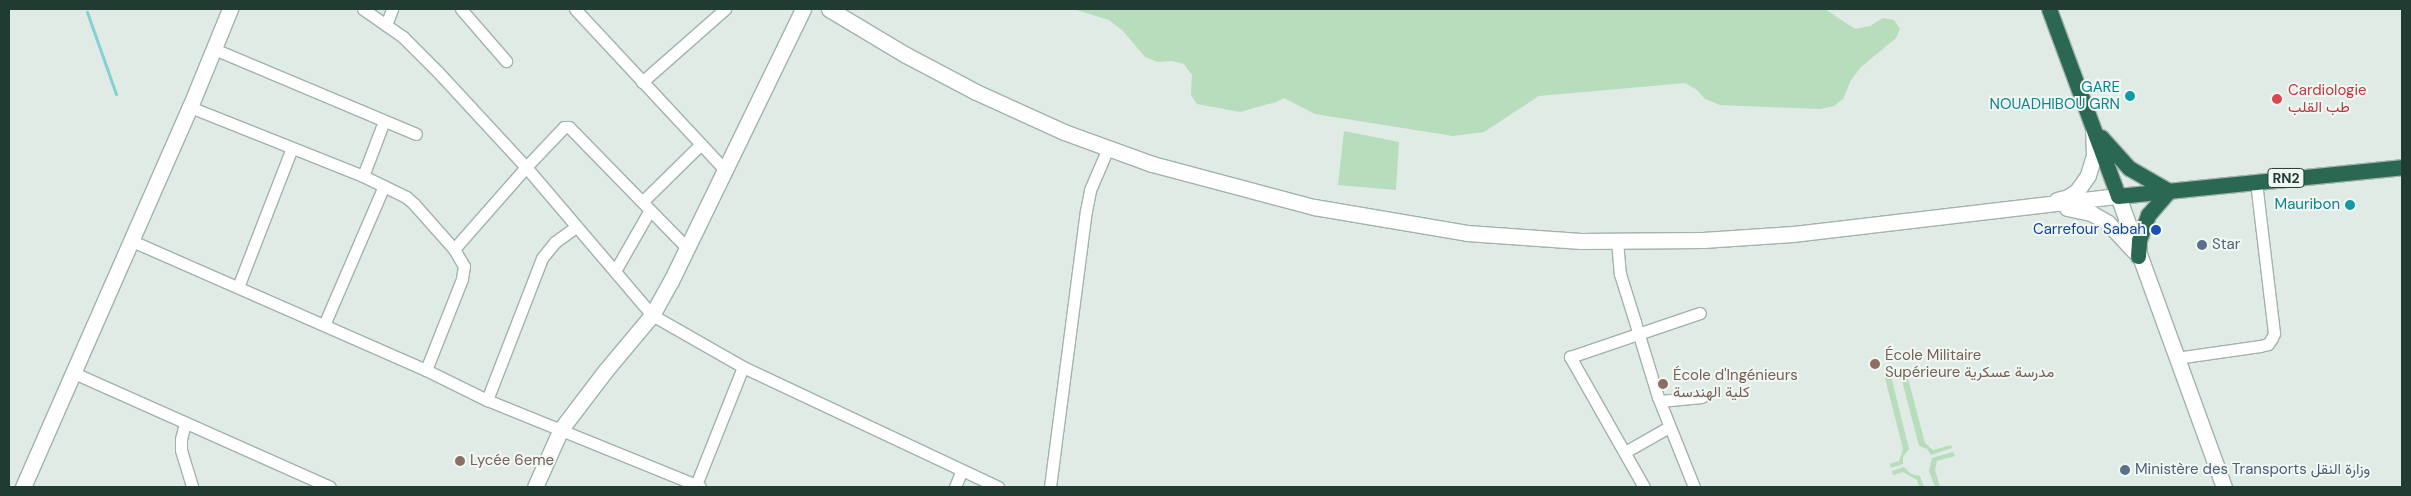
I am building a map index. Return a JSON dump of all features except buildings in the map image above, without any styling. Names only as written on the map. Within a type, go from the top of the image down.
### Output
[{"type":"highway","points":[[2049,9],[2118,196]]},
{"type":"highway","points":[[2093,129],[2129,168],[2169,191],[2148,215],[2139,240],[2138,256]]},
{"type":"highway","name":"RN2","points":[[2118,196],[2402,167]]},
{"type":"main road","points":[[23,487],[132,241],[230,9]]},
{"type":"main road","points":[[535,487],[561,429],[606,370],[652,315],[687,248],[803,9]]},
{"type":"main road","points":[[829,9],[976,92],[1064,132],[1152,164],[1235,187],[1363,217],[1467,233],[1526,238],[1617,241],[1703,240],[1793,234],[2118,196],[2138,256],[2224,487]]},
{"type":"main road","points":[[2034,207],[2068,197],[2082,184],[2092,166],[2093,129]]},
{"type":"main road","points":[[2034,207],[2066,208],[2091,213],[2112,226],[2138,256]]},
{"type":"street","points":[[363,9],[403,37],[438,72],[526,166],[652,315],[742,367],[998,487]]},
{"type":"street","points":[[386,25],[392,9]]},
{"type":"street","points":[[461,9],[506,61]]},
{"type":"street","points":[[575,9],[725,170]]},
{"type":"street","points":[[642,82],[726,9]]},
{"type":"street","points":[[214,49],[416,134]]},
{"type":"street","points":[[190,107],[363,176],[414,204],[454,249],[464,266],[462,279],[426,370]]},
{"type":"street","points":[[363,176],[384,121]]},
{"type":"street","points":[[454,249],[526,166],[564,127],[569,127],[687,248]]},
{"type":"street","points":[[615,272],[646,206],[701,144]]},
{"type":"street","points":[[238,288],[292,148]]},
{"type":"street","points":[[1050,487],[1086,211],[1090,190],[1108,148]]},
{"type":"street","points":[[2176,358],[2260,346],[2268,344],[2272,338],[2274,332],[2256,182]]},
{"type":"street","points":[[324,325],[384,186]]},
{"type":"street","points":[[487,400],[542,258],[555,242],[576,227]]},
{"type":"street","points":[[132,241],[426,370],[487,400],[561,429],[697,487],[742,367]]},
{"type":"street","points":[[1617,241],[1620,274],[1638,333],[1669,427],[1694,487]]},
{"type":"street","points":[[1644,487],[1570,357],[1700,313]]},
{"type":"street","points":[[74,373],[330,487]]},
{"type":"street","points":[[1660,401],[1702,397]]},
{"type":"street","points":[[186,423],[181,439],[181,450],[192,487]]},
{"type":"street","points":[[1625,452],[1669,427]]},
{"type":"street","points":[[955,487],[962,470]]},
{"type":"green space","points":[[1073,9],[1825,9],[1855,29],[1870,26],[1883,18],[1894,20],[1900,29],[1896,38],[1861,67],[1851,80],[1843,99],[1834,106],[1820,109],[1720,105],[1705,99],[1697,90],[1685,83],[1539,96],[1484,132],[1453,136],[1315,114],[1284,98],[1240,112],[1197,104],[1191,95],[1192,75],[1184,64],[1172,61],[1158,62],[1145,57],[1123,31],[1109,20]]},
{"type":"green space","points":[[1344,131],[1399,142],[1396,190],[1338,185]]},
{"type":"green space","points":[[1906,371],[1925,443],[1933,450],[1951,445],[1952,448],[1931,455],[1927,449],[1919,446],[1900,373]]},
{"type":"green space","points":[[1891,376],[1909,449],[1903,457],[1903,464],[1891,468],[1890,464],[1899,461],[1903,449],[1885,378]]},
{"type":"green space","points":[[1953,452],[1955,456],[1937,461],[1935,470],[1940,487],[1935,487],[1929,471],[1932,458]]},
{"type":"green space","points":[[1904,467],[1911,474],[1920,476],[1924,487],[1919,487],[1917,480],[1903,472],[1893,475],[1892,471]]},
{"type":"waterway","points":[[87,12],[116,94]]},
{"type":"place","name":"GARE NOUADHIBOU GRN","points":[[2130,96]]},
{"type":"place","name":"Cardiologie طب القلب","points":[[2277,99]]},
{"type":"place","name":"Mauribon","points":[[2350,205]]},
{"type":"place","name":"Carrefour Sabah","points":[[2156,230]]},
{"type":"place","name":"Star","points":[[2202,245]]},
{"type":"place","name":"École Militaire Supérieure مدرسة عسكرية","points":[[1875,364]]},
{"type":"place","name":"École d'Ingénieurs كلية الهندسة","points":[[1663,384]]},
{"type":"place","name":"Lycée 6eme","points":[[460,461]]},
{"type":"place","name":"Ministère des Transports وزارة النقل","points":[[2125,470]]}]
